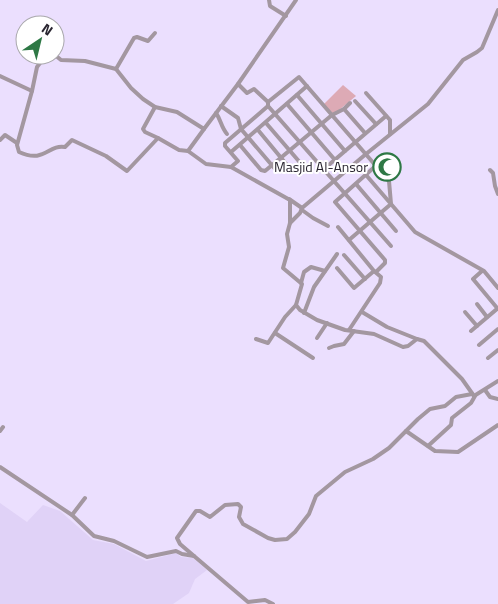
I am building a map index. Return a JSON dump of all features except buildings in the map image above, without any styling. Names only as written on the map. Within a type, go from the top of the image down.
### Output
[{"type":"street","points":[[269,0],[270,6],[286,16]]},
{"type":"street","points":[[188,152],[296,0]]},
{"type":"street","points":[[290,223],[302,209],[334,181],[428,104],[463,60],[480,50],[498,10]]},
{"type":"street","points":[[116,70],[134,38],[137,37],[148,41],[155,33]]},
{"type":"street","points":[[65,60],[85,61],[116,70],[135,93],[155,107],[177,112],[204,129]]},
{"type":"street","points":[[38,65],[17,144],[19,152],[36,156],[43,155],[58,146],[65,147],[70,140],[73,140],[106,156],[127,171],[158,138]]},
{"type":"street","points":[[0,76],[32,91]]},
{"type":"street","points":[[231,167],[238,162],[225,144],[297,77],[300,78],[390,181],[391,204],[349,240]]},
{"type":"street","points":[[238,84],[247,93],[254,89],[391,246]]},
{"type":"street","points":[[231,152],[307,86]]},
{"type":"street","points":[[366,93],[391,122],[390,134]]},
{"type":"street","points":[[297,95],[345,151]]},
{"type":"street","points":[[240,145],[261,170],[266,170],[332,114],[344,109],[352,102],[376,124]]},
{"type":"street","points":[[287,104],[335,160]]},
{"type":"street","points":[[221,106],[238,118],[241,129],[276,170]]},
{"type":"street","points":[[155,107],[142,129],[143,131],[179,150],[188,152],[206,164],[231,167],[289,199],[313,218],[328,226]]},
{"type":"street","points":[[344,109],[365,133]]},
{"type":"street","points":[[216,113],[221,127],[227,134]]},
{"type":"street","points":[[324,169],[386,116]]},
{"type":"street","points":[[258,130],[294,172],[303,166],[266,123]]},
{"type":"street","points":[[0,140],[5,135],[17,144]]},
{"type":"street","points":[[337,268],[354,288],[385,263],[385,260],[336,204],[336,201],[388,155]]},
{"type":"street","points":[[490,170],[494,173],[498,194]]},
{"type":"street","points":[[366,175],[418,235],[482,271],[498,288]]},
{"type":"street","points":[[356,184],[396,232]]},
{"type":"street","points":[[289,199],[290,223],[287,234],[290,246],[283,268],[301,283]]},
{"type":"street","points":[[329,348],[344,344],[381,281],[380,275],[338,228]]},
{"type":"street","points":[[304,313],[314,287],[337,254]]},
{"type":"street","points":[[344,255],[365,279]]},
{"type":"street","points":[[256,339],[268,342],[285,317],[296,305],[304,272],[311,266],[325,271]]},
{"type":"street","points":[[471,331],[498,308],[473,280],[482,271]]},
{"type":"street","points":[[477,304],[487,317]]},
{"type":"street","points":[[296,305],[304,313],[327,323],[374,334],[403,347],[408,346],[417,339]]},
{"type":"street","points":[[362,312],[387,327],[424,341],[462,379],[473,395],[471,403],[453,417],[451,425],[428,446]]},
{"type":"street","points":[[465,312],[477,326]]},
{"type":"street","points":[[317,338],[327,323]]},
{"type":"street","points":[[479,345],[498,329]]},
{"type":"street","points":[[275,333],[313,358]]},
{"type":"street","points":[[488,358],[498,350]]},
{"type":"street","points":[[273,604],[264,600],[246,603],[180,544],[177,538],[196,512],[200,511],[210,517],[226,504],[238,504],[241,509],[239,517],[243,524],[268,538],[283,540],[292,535],[306,518],[312,503],[321,492],[345,472],[384,452],[430,410],[445,406],[456,397],[473,395],[498,382]]},
{"type":"street","points":[[485,390],[490,397],[498,398]]},
{"type":"street","points":[[406,430],[437,452],[460,452],[498,425]]},
{"type":"street","points":[[0,468],[72,515],[93,536],[114,541],[146,557],[176,551],[194,556]]},
{"type":"street","points":[[72,515],[85,498]]},
{"type":"shaded area","points":[[343,85],[356,96],[333,115],[324,104]]},
{"type":"shaded area","points":[[0,503],[27,522],[43,505],[60,511],[93,540],[114,544],[146,561],[176,553],[181,557],[193,558],[207,570],[195,579],[189,593],[173,604],[0,604]]},
{"type":"place","name":"Masjid Al-Ansor","points":[[387,167]]}]
